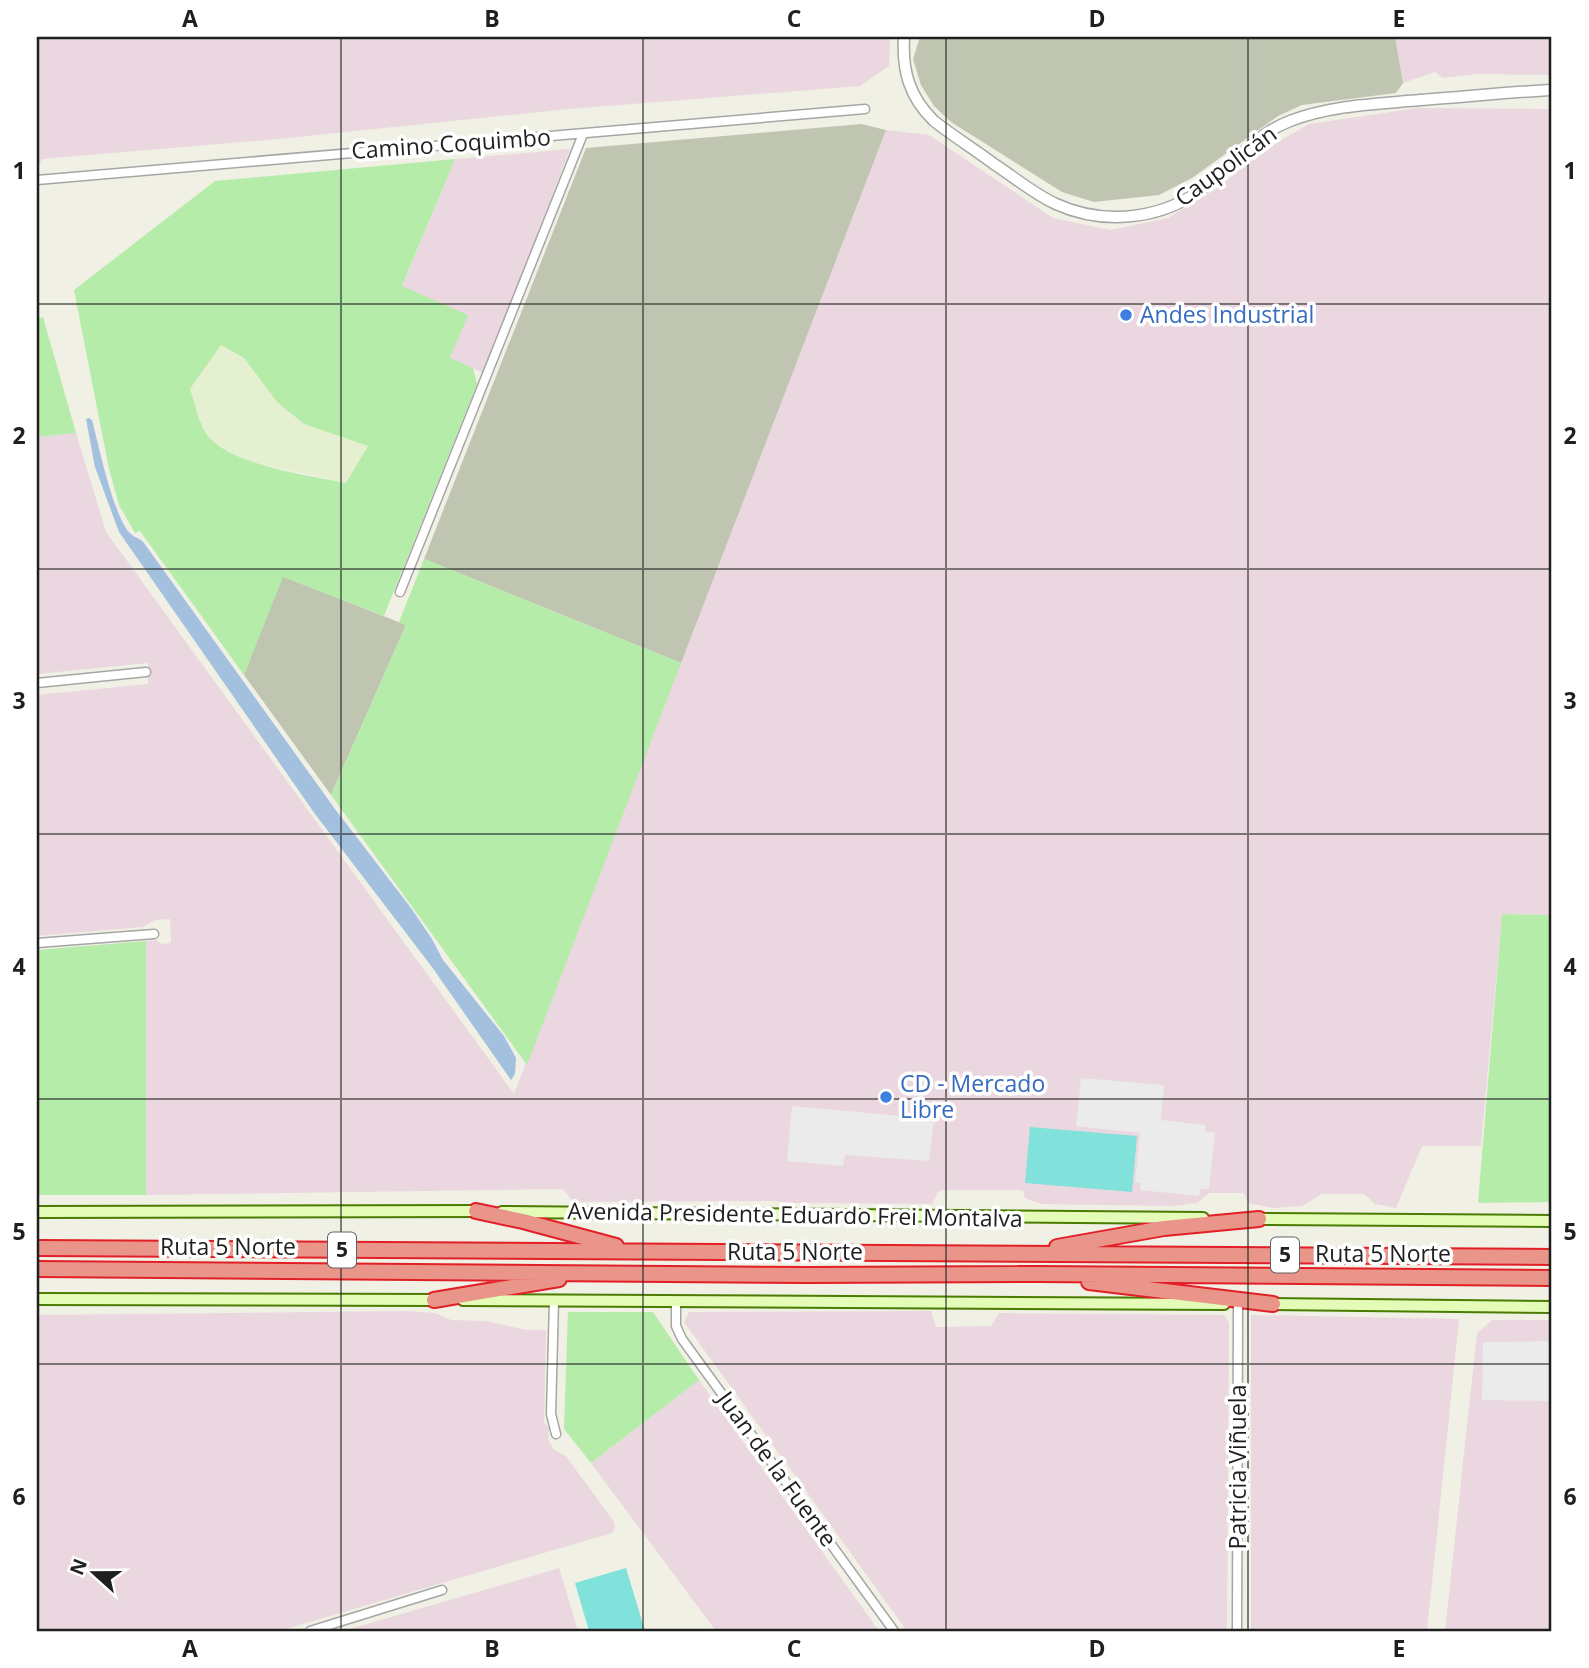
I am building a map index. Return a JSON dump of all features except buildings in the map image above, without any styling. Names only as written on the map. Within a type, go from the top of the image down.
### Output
[{"type":"highway","points":[[476,1211],[648,1252]]},
{"type":"highway","points":[[1017,1253],[1164,1228],[1259,1219]]},
{"type":"highway","name":"Ruta 5 Norte","points":[[37,1248],[1552,1257]]},
{"type":"highway","name":"Ruta 5 Norte","points":[[37,1269],[1552,1278]]},
{"type":"highway","points":[[434,1300],[584,1273]]},
{"type":"highway","points":[[1040,1274],[1273,1304]]},
{"type":"main road","name":"Avenida Presidente Eduardo Frei Montalva","points":[[37,1213],[476,1211],[1552,1221]]},
{"type":"main road","points":[[37,1299],[1552,1307]]},
{"type":"street","name":"Caupolicán","points":[[904,37],[903,61],[907,82],[920,105],[934,121],[1048,200],[1078,212],[1106,216],[1144,214],[1182,201],[1205,187],[1268,133],[1287,122],[1306,116],[1359,106],[1552,90]]},
{"type":"street","name":"Camino Coquimbo","points":[[37,180],[865,109]]},
{"type":"street","points":[[400,592],[583,134]]},
{"type":"street","points":[[37,683],[146,672]]},
{"type":"street","points":[[37,943],[154,934]]},
{"type":"street","points":[[554,1300],[551,1404],[556,1434]]},
{"type":"street","name":"Juan de la Fuente","points":[[676,1301],[676,1326],[682,1339],[894,1631]]},
{"type":"street","name":"Patricia Viñuela","points":[[1237,1631],[1238,1304]]},
{"type":"street","points":[[310,1631],[442,1590]]},
{"type":"shaded area","points":[[37,37],[890,37],[889,66],[860,86],[569,109],[278,139],[42,159],[41,163],[37,164]]},
{"type":"shaded area","points":[[920,37],[1395,37],[1403,83],[1396,93],[1302,105],[1278,116],[1192,178],[1159,195],[1094,202],[1062,192],[951,122],[934,106],[921,85],[913,59]]},
{"type":"shaded area","points":[[1395,37],[1552,37],[1552,75],[1479,74],[1443,78],[1435,72],[1403,83]]},
{"type":"shaded area","points":[[1418,108],[1552,109],[1552,915],[1502,914],[1481,1146],[1422,1146],[1396,1208],[1375,1204],[1364,1194],[1322,1194],[1302,1206],[1273,1208],[1248,1203],[1244,1193],[1209,1193],[1197,1203],[1173,1206],[1042,1204],[1027,1199],[1024,1197],[1024,1191],[1020,1190],[942,1190],[932,1204],[771,1201],[573,1202],[563,1189],[146,1195],[146,941],[171,943],[170,919],[155,920],[143,927],[37,936],[37,695],[148,684],[148,663],[37,674],[37,437],[76,433],[106,532],[514,1094],[886,130],[929,135],[1053,218],[1110,230],[1168,218],[1219,187],[1261,152],[1309,124]]},
{"type":"shaded area","points":[[861,124],[886,130],[681,663],[424,559],[586,148]]},
{"type":"shaded area","points":[[570,149],[484,373],[449,358],[402,287],[455,159]]},
{"type":"shaded area","points":[[221,345],[244,358],[277,402],[304,424],[368,446],[346,483],[248,461],[213,443],[201,423],[190,389]]},
{"type":"shaded area","points":[[86,419],[92,420],[113,498],[125,526],[144,543],[335,809],[411,908],[443,960],[504,1036],[516,1058],[515,1074],[511,1080],[432,967],[315,814],[119,532],[95,467]]},
{"type":"shaded area","points":[[282,576],[406,625],[331,795],[244,675]]},
{"type":"shaded area","points":[[1081,1078],[1164,1085],[1161,1120],[1205,1125],[1205,1131],[1215,1133],[1209,1189],[1200,1189],[1199,1196],[1140,1190],[1141,1183],[1135,1182],[1140,1133],[1076,1126]]},
{"type":"shaded area","points":[[792,1106],[934,1119],[929,1161],[845,1155],[843,1166],[787,1161]]},
{"type":"shaded area","points":[[1030,1127],[1137,1136],[1132,1192],[1025,1183]]},
{"type":"shaded area","points":[[408,1311],[435,1313],[451,1320],[485,1321],[527,1330],[546,1330],[544,1422],[549,1428],[548,1439],[554,1450],[566,1456],[614,1522],[612,1533],[279,1631],[37,1631],[37,1315]]},
{"type":"shaded area","points":[[931,1311],[936,1327],[991,1326],[999,1313],[1224,1315],[1229,1323],[1227,1631],[907,1631],[684,1322],[689,1312]]},
{"type":"shaded area","points":[[1251,1315],[1459,1319],[1427,1631],[1251,1631]]},
{"type":"shaded area","points":[[1492,1320],[1552,1320],[1552,1631],[1445,1631],[1477,1333]]},
{"type":"shaded area","points":[[1552,1341],[1552,1401],[1482,1400],[1483,1342]]},
{"type":"shaded area","points":[[699,1380],[879,1631],[716,1631],[591,1463]]},
{"type":"shaded area","points":[[559,1568],[578,1631],[343,1631],[512,1582]]},
{"type":"shaded area","points":[[626,1568],[645,1631],[589,1631],[575,1583]]},
{"type":"green space","points":[[455,159],[402,286],[468,315],[450,358],[473,368],[477,384],[384,616],[283,577],[244,675],[140,531],[135,533],[119,505],[109,469],[74,290],[215,181]],"holes":[[[221,345],[244,358],[277,402],[304,424],[368,446],[346,483],[259,464],[227,451],[210,438],[199,418],[190,389]]]},
{"type":"green space","points":[[43,317],[76,433],[37,437],[37,319]]},
{"type":"green space","points":[[424,559],[681,663],[527,1065],[331,795],[406,625],[399,622]]},
{"type":"green space","points":[[1502,914],[1552,915],[1552,1202],[1478,1203]]},
{"type":"green space","points":[[146,941],[146,1195],[37,1195],[37,950]]},
{"type":"green space","points":[[568,1312],[653,1312],[699,1380],[591,1463],[564,1429]]},
{"type":"place","name":"Andes Industrial","points":[[1126,315]]},
{"type":"place","name":"CD - Mercado Libre","points":[[886,1097]]}]
